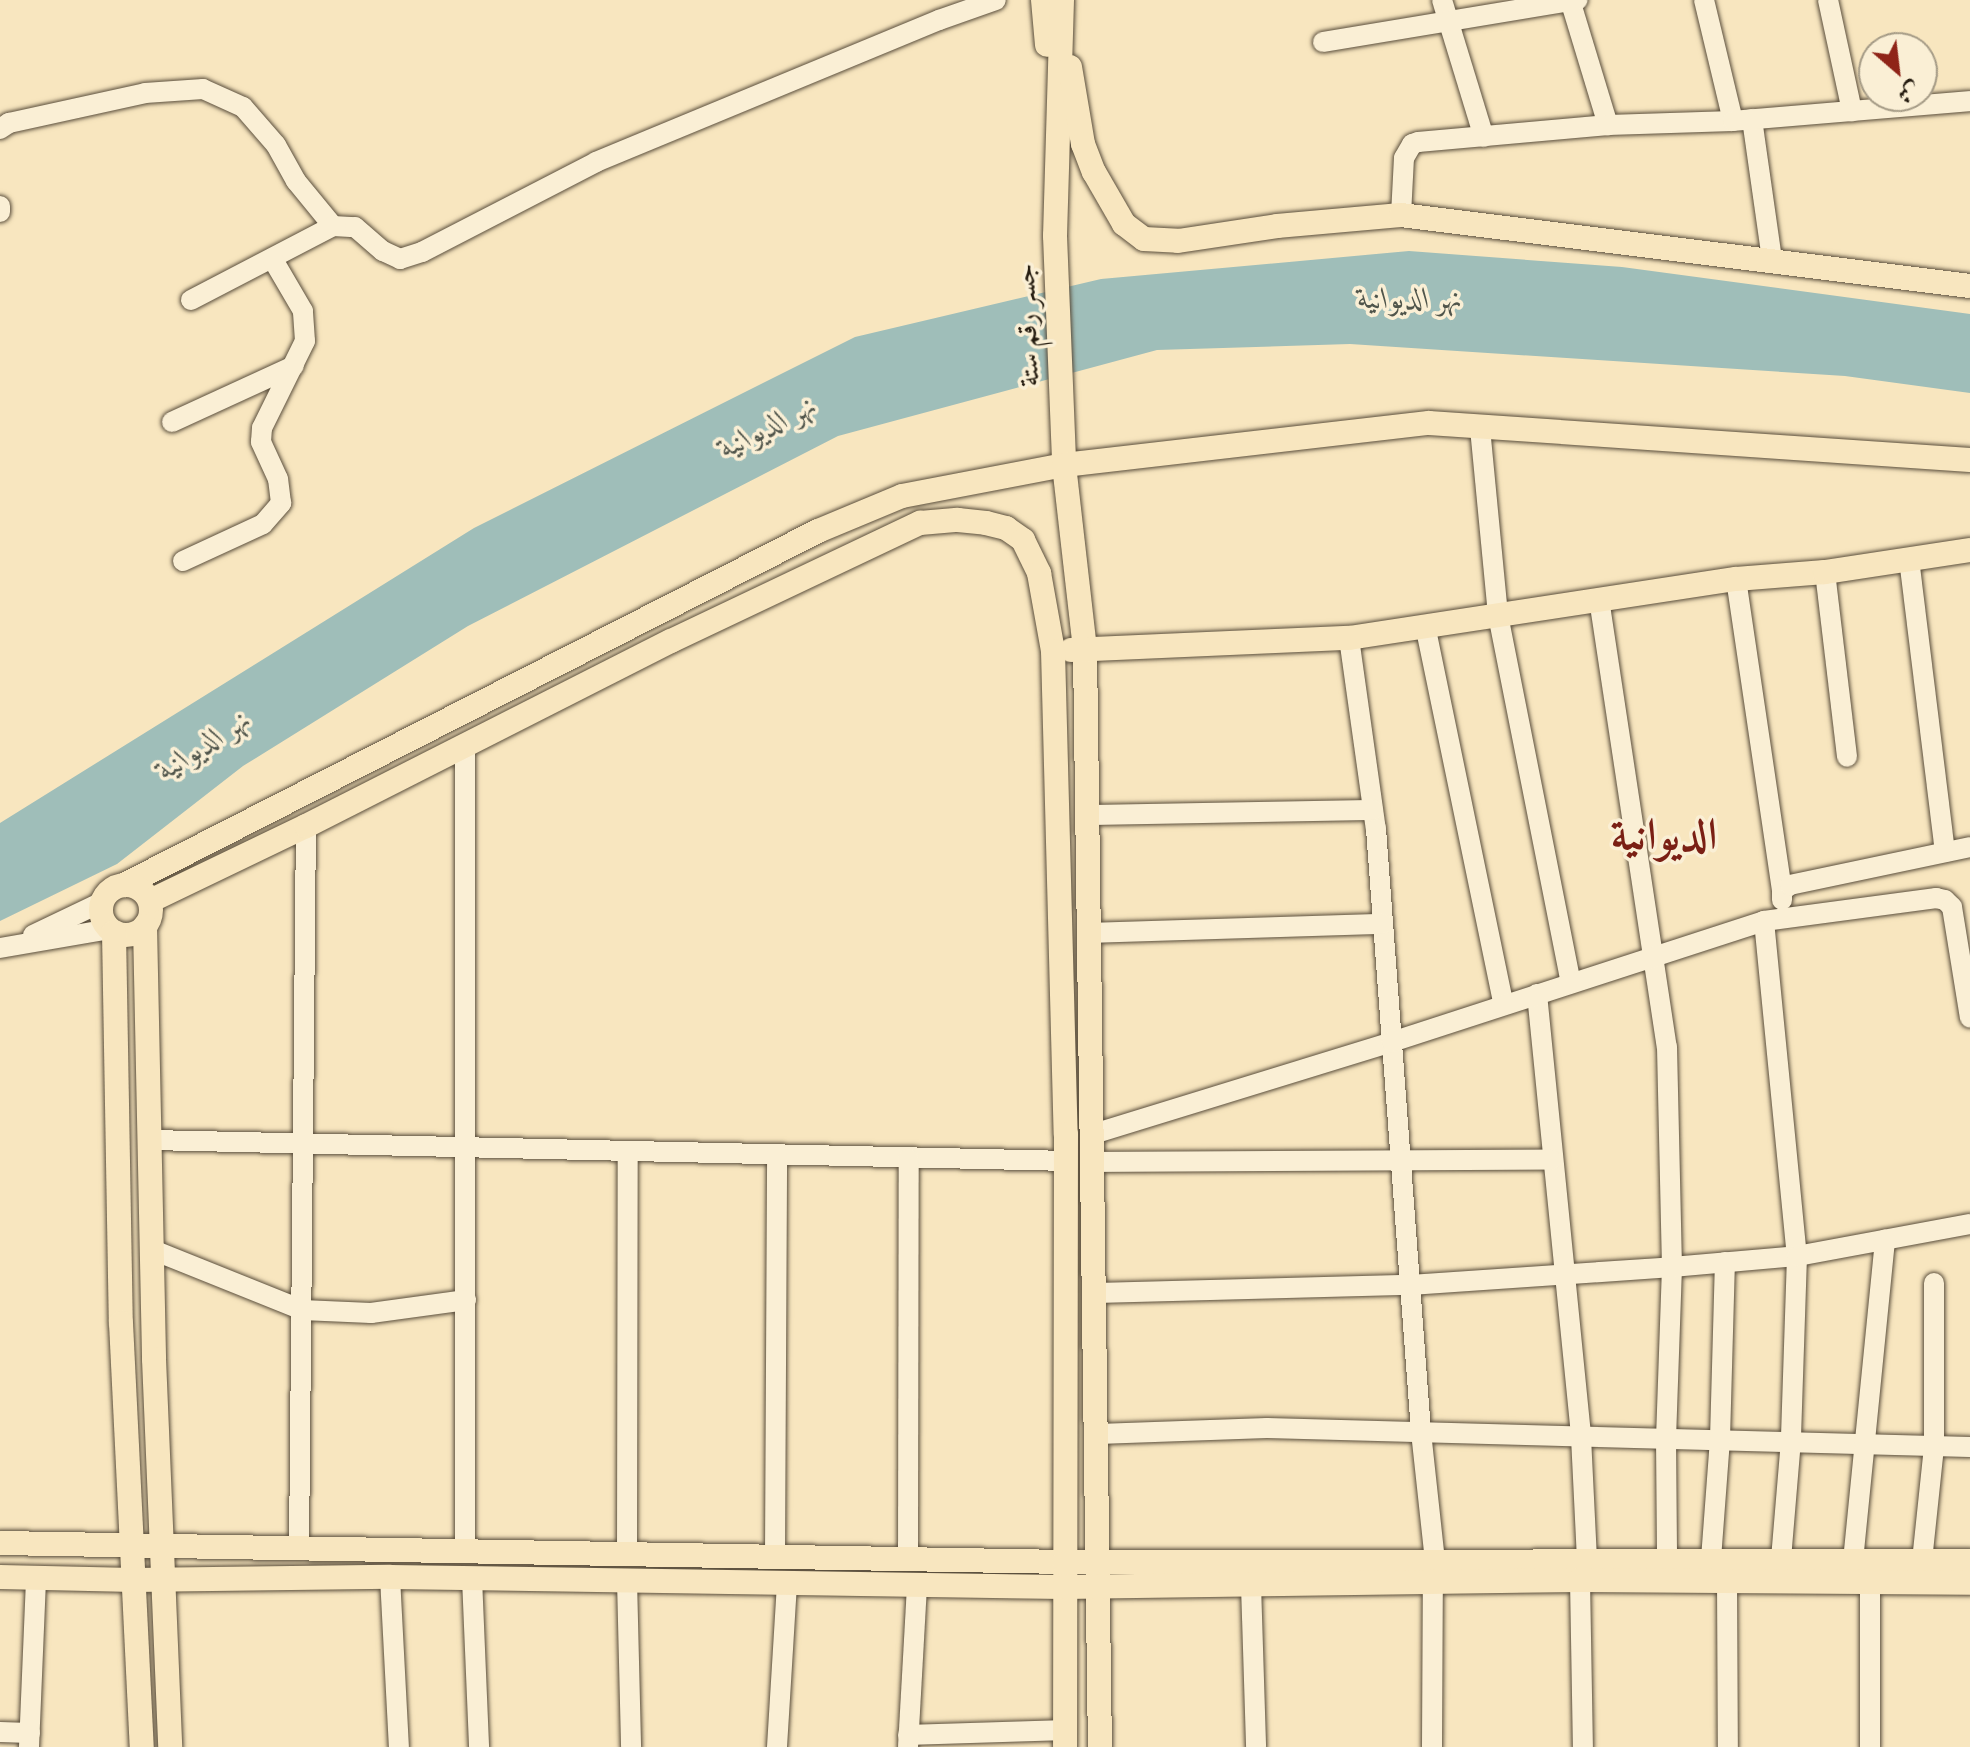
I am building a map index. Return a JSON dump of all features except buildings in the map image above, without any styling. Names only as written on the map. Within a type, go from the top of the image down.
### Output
[{"type":"main road","name":"جسر رقم ستة","points":[[1056,2],[1055,236],[1061,413],[1085,650],[1100,1562],[1100,1747]]},
{"type":"main road","points":[[1056,2],[1083,144],[1108,199],[1137,236],[1161,242],[1178,241],[1277,226],[1401,215],[1970,286]]},
{"type":"main road","points":[[145,926],[131,934],[112,930],[102,919],[102,902],[110,890],[339,778],[818,531],[902,496],[1064,465],[1429,423],[1970,460]]},
{"type":"main road","points":[[150,901],[306,826],[671,641],[920,523],[958,520],[1006,528],[1023,540],[1039,573],[1053,651],[1066,1161],[1065,1739]]},
{"type":"main road","points":[[1053,651],[1349,638],[1736,579],[1825,572],[1970,550]]},
{"type":"main road","points":[[658,612],[671,641]]},
{"type":"main road","points":[[339,778],[349,803]]},
{"type":"main road","points":[[124,885],[140,889],[150,901],[151,910],[145,926],[170,1747]]},
{"type":"main road","points":[[112,930],[121,1323],[142,1747]]},
{"type":"main road","points":[[0,1543],[1100,1562],[1434,1572],[1583,1570],[1727,1581],[1970,1583]]},
{"type":"main road","points":[[1583,1570],[1667,1559],[1970,1561]]},
{"type":"main road","points":[[0,1577],[163,1580],[390,1577],[1100,1587],[1251,1585],[1434,1572]]},
{"type":"street","points":[[191,300],[333,226],[355,227],[383,251],[400,259],[422,252],[596,162],[936,10],[996,0]]},
{"type":"street","points":[[1442,0],[1484,137]]},
{"type":"street","points":[[1323,42],[1573,0],[1608,125]]},
{"type":"street","points":[[1704,0],[1742,120],[1772,260]]},
{"type":"street","points":[[1828,0],[1852,111]]},
{"type":"street","points":[[0,129],[9,123],[145,93],[203,89],[243,107],[276,145],[296,181],[333,226]]},
{"type":"street","points":[[1401,215],[1404,158],[1412,144],[1608,125],[1742,120],[1970,101]]},
{"type":"street","points":[[183,561],[263,524],[281,503],[278,479],[261,442],[262,428],[305,341],[303,311],[272,258]]},
{"type":"street","points":[[172,422],[294,366]]},
{"type":"street","points":[[1480,428],[1498,615],[1571,982]]},
{"type":"street","points":[[1909,559],[1945,852]]},
{"type":"street","points":[[1825,572],[1847,757]]},
{"type":"street","points":[[1736,579],[1785,919]]},
{"type":"street","points":[[1599,599],[1667,1047],[1672,1267],[1666,1438],[1667,1559]]},
{"type":"street","points":[[1425,625],[1504,1005]]},
{"type":"street","points":[[1349,638],[1373,810],[1434,1572],[1432,1747]]},
{"type":"street","points":[[465,744],[465,1552]]},
{"type":"street","points":[[1088,815],[1373,810]]},
{"type":"street","points":[[299,1550],[306,826]]},
{"type":"street","points":[[1782,891],[1790,885],[1970,847]]},
{"type":"street","points":[[1093,1134],[1392,1042],[1764,921],[1936,898],[1952,907],[1964,940],[1970,1018]]},
{"type":"street","points":[[9,945],[102,902]]},
{"type":"street","points":[[1764,921],[1797,1256],[1791,1440],[1781,1560]]},
{"type":"street","points":[[1089,933],[1383,924]]},
{"type":"street","points":[[9,945],[112,930]]},
{"type":"street","points":[[1537,994],[1551,1160],[1581,1437],[1583,1747]]},
{"type":"street","points":[[151,1140],[1066,1161]]},
{"type":"street","points":[[627,1553],[628,1152]]},
{"type":"street","points":[[775,1556],[777,1155]]},
{"type":"street","points":[[908,1559],[909,1159]]},
{"type":"street","points":[[1093,1162],[1551,1160]]},
{"type":"street","points":[[1096,1293],[1410,1285],[1672,1267],[1797,1256],[1970,1224]]},
{"type":"street","points":[[1853,1561],[1885,1240]]},
{"type":"street","points":[[153,1250],[302,1310],[371,1313],[466,1300]]},
{"type":"street","points":[[1711,1559],[1720,1439],[1725,1262]]},
{"type":"street","points":[[1922,1561],[1934,1447],[1934,1283]]},
{"type":"street","points":[[1098,1434],[1267,1428],[1970,1447]]},
{"type":"street","points":[[0,1732],[30,1740],[36,1577]]},
{"type":"street","points":[[390,1577],[399,1747]]},
{"type":"street","points":[[472,1578],[479,1747]]},
{"type":"street","points":[[627,1580],[631,1747]]},
{"type":"street","points":[[1727,1581],[1728,1747]]},
{"type":"street","points":[[1870,1581],[1870,1747]]},
{"type":"street","points":[[777,1747],[787,1582]]},
{"type":"street","points":[[917,1585],[908,1741],[1065,1739]]},
{"type":"street","points":[[1251,1585],[1256,1747]]},
{"type":"water","name":"نهر الديوانية","points":[[1409,251],[1622,267],[1970,314],[1970,393],[1845,376],[1350,344],[1157,350],[838,436],[468,626],[243,766],[117,864],[0,921],[0,823],[474,528],[855,337],[1101,279]]},
{"type":"district","name":"الديوانية","points":[[1664,836]]}]
